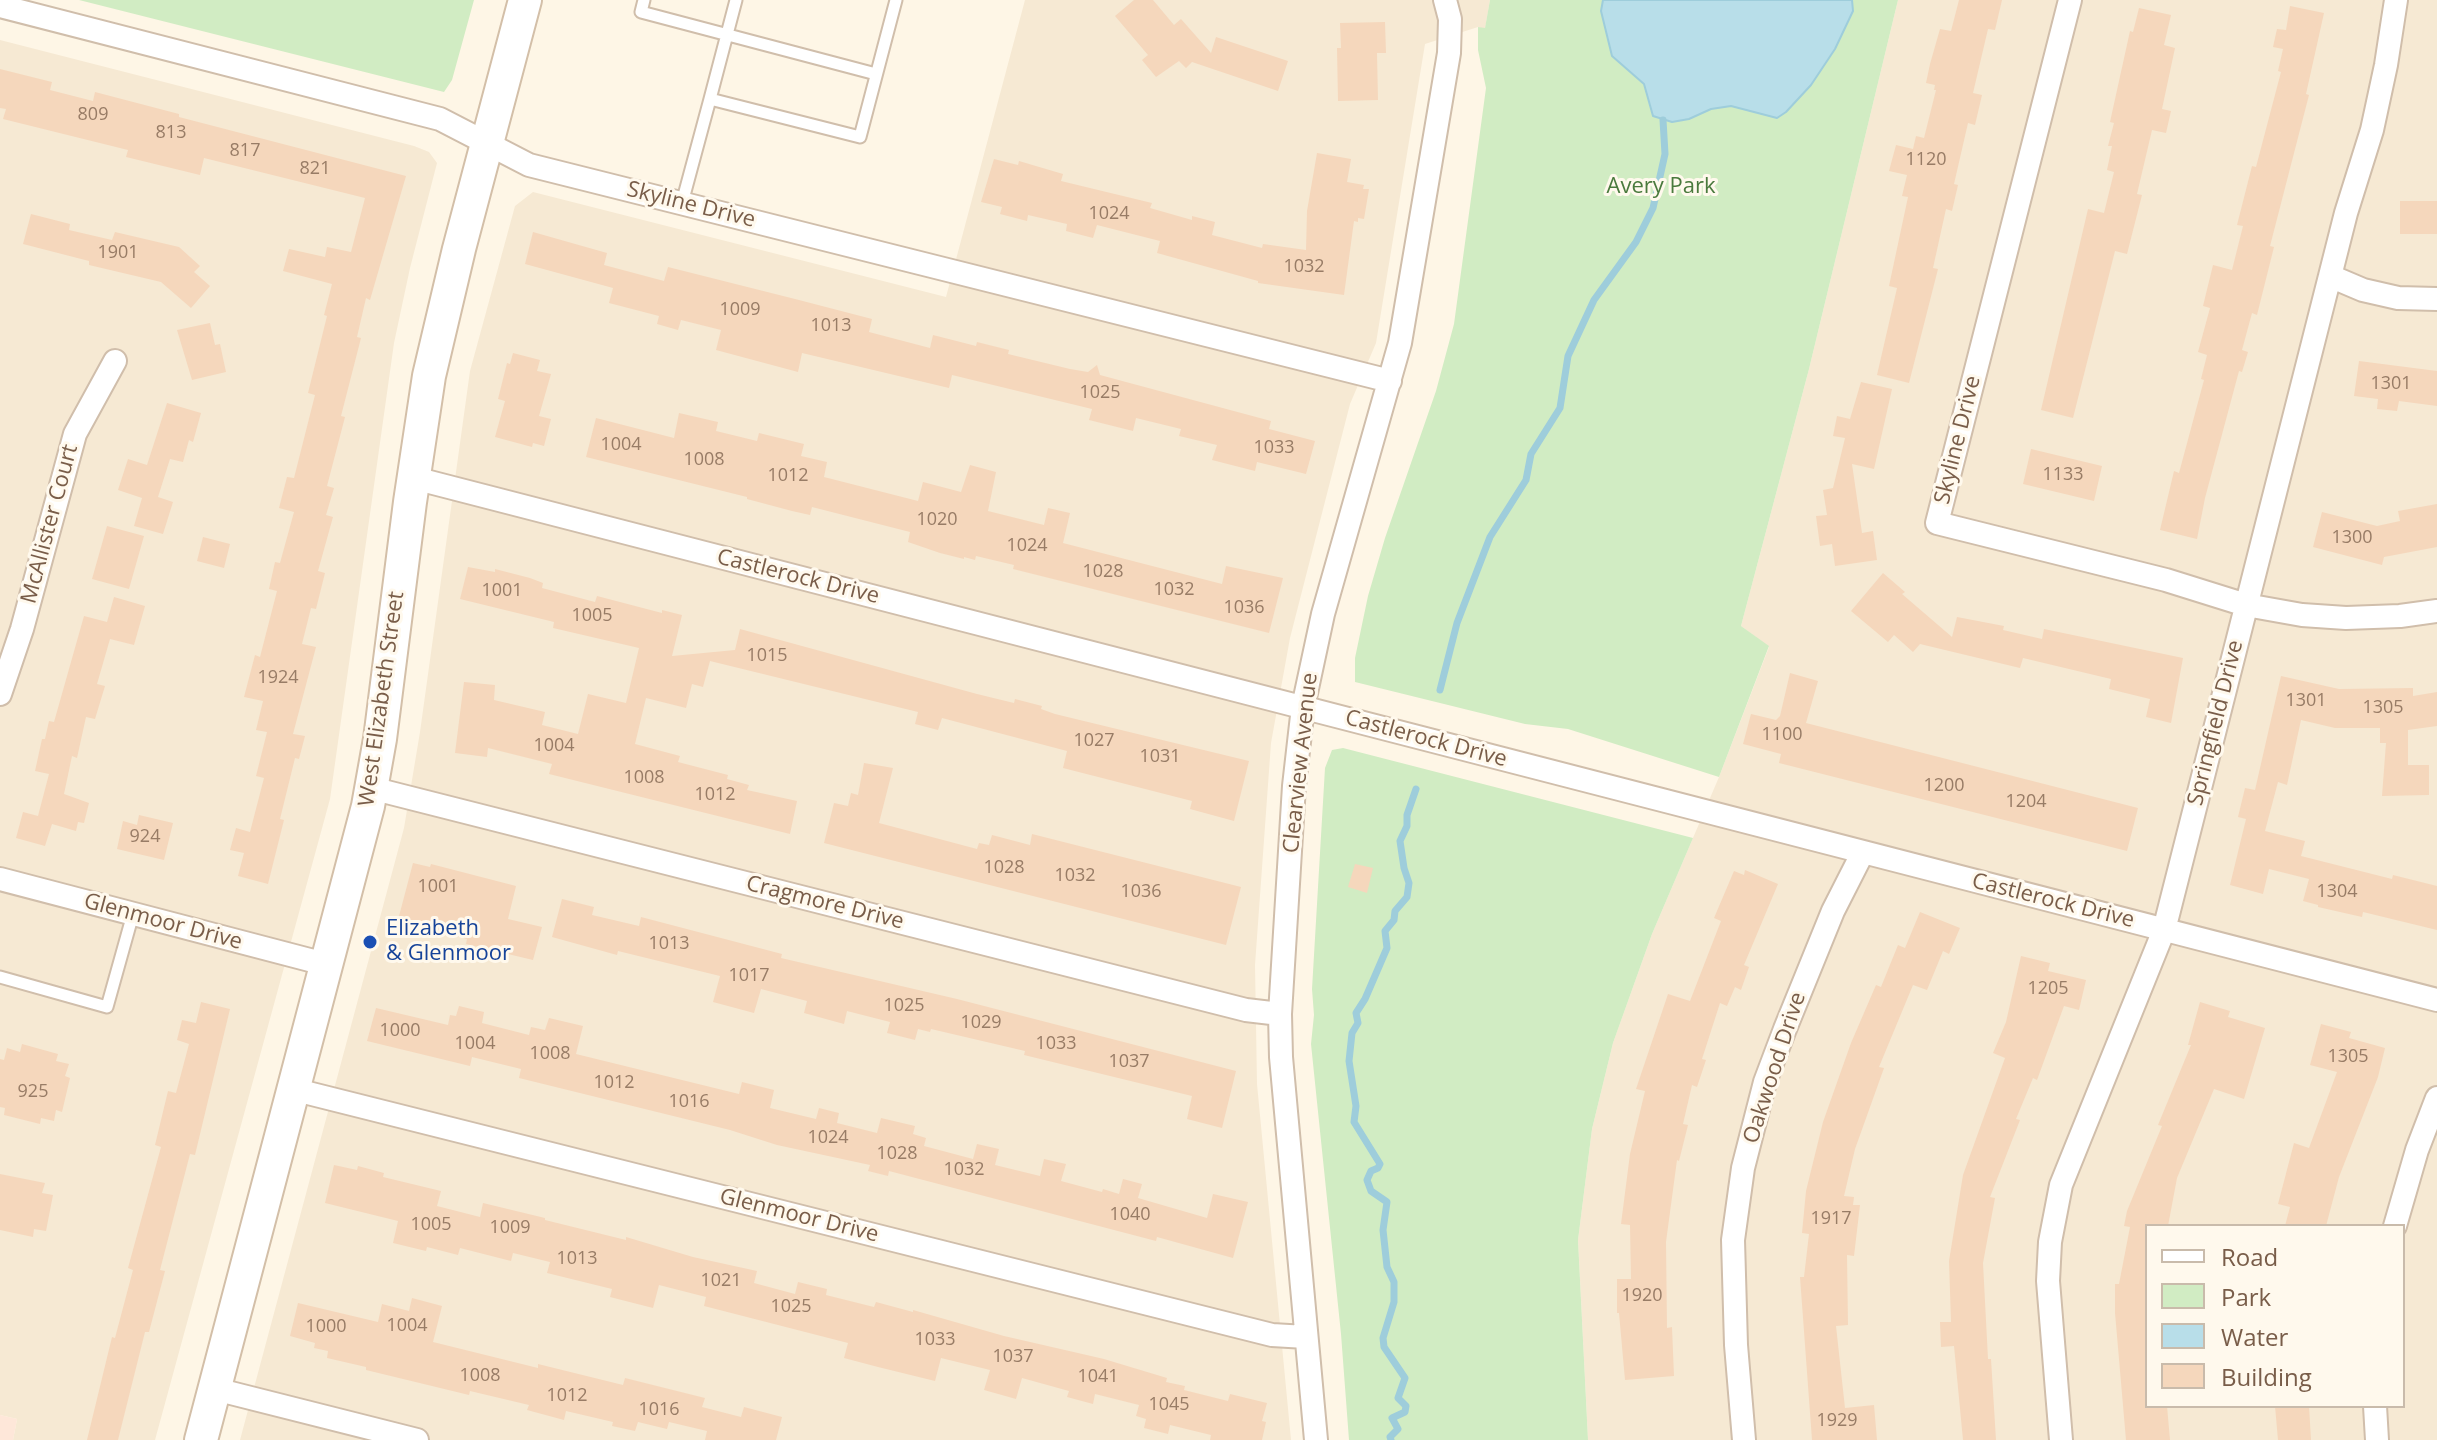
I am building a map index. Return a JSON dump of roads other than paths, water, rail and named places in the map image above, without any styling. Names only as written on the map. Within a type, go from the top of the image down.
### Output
[{"type":"main road","name":"West Elizabeth Street","points":[[201,1440],[371,788],[429,376],[525,0]]},
{"type":"street","name":"Clearview Avenue","points":[[1316,1440],[1281,1057],[1280,1014],[1294,786],[1303,707],[1323,614],[1400,343],[1449,53],[1450,19],[1445,0]]},
{"type":"street","name":"Skyline Drive","points":[[2070,0],[1937,523],[2166,580],[2206,595],[2302,615],[2346,618],[2437,611]]},
{"type":"street","name":"Springfield Drive","points":[[2061,1440],[2048,1281],[2050,1242],[2061,1185],[2164,930],[2346,213],[2372,130],[2396,0]]},
{"type":"street","name":"Skyline Drive","points":[[0,6],[440,119],[529,165],[1390,381]]},
{"type":"street","points":[[2330,276],[2363,290],[2398,298],[2437,299]]},
{"type":"street","name":"McAllister Court","points":[[0,694],[22,629],[75,434],[115,361]]},
{"type":"street","name":"Castlerock Drive","points":[[414,478],[2437,1000]]},
{"type":"street","name":"Cragmore Drive","points":[[371,788],[1230,1006],[1280,1014]]},
{"type":"street","name":"Oakwood Drive","points":[[1744,1440],[1736,1345],[1733,1240],[1743,1168],[1765,1082],[1785,1029],[1833,911],[1863,852]]},
{"type":"street","name":"Glenmoor Drive","points":[[0,879],[325,964]]},
{"type":"street","name":"Glenmoor Drive","points":[[292,1089],[1272,1335],[1306,1337]]},
{"type":"street","points":[[2396,1224],[2417,1150],[2437,1098]]},
{"type":"street","points":[[215,1389],[417,1440]]},
{"type":"street","points":[[2375,1408],[2377,1440]]},
{"type":"lane","points":[[644,0],[641,12],[876,74]]},
{"type":"lane","points":[[682,203],[736,0]]},
{"type":"lane","points":[[710,99],[860,137],[896,0]]},
{"type":"lane","points":[[0,977],[107,1007],[133,914]]},
{"type":"water","points":[[1603,0],[1852,0],[1853,11],[1835,49],[1811,85],[1777,118],[1731,106],[1672,122],[1653,116],[1644,84],[1612,56],[1601,11]]},
{"type":"waterway","points":[[1440,690],[1457,623],[1490,537],[1526,480],[1531,454],[1560,408],[1568,356],[1594,300],[1636,242],[1653,208],[1665,154],[1663,120]]},
{"type":"waterway","points":[[1391,1440],[1390,1437],[1398,1429],[1392,1418],[1405,1412],[1406,1406],[1398,1398],[1405,1378],[1384,1347],[1383,1338],[1394,1302],[1394,1282],[1387,1267],[1383,1230],[1387,1202],[1371,1191],[1367,1180],[1371,1171],[1380,1164],[1354,1122],[1356,1106],[1349,1061],[1352,1033],[1358,1023],[1356,1013],[1387,948],[1385,931],[1394,920],[1395,911],[1407,897],[1409,883],[1400,841],[1416,789]]},
{"type":"place","name":"Elizabeth & Glenmoor","points":[[370,942]]},
{"type":"park label","name":"Avery Park","points":[[1661,187]]}]
